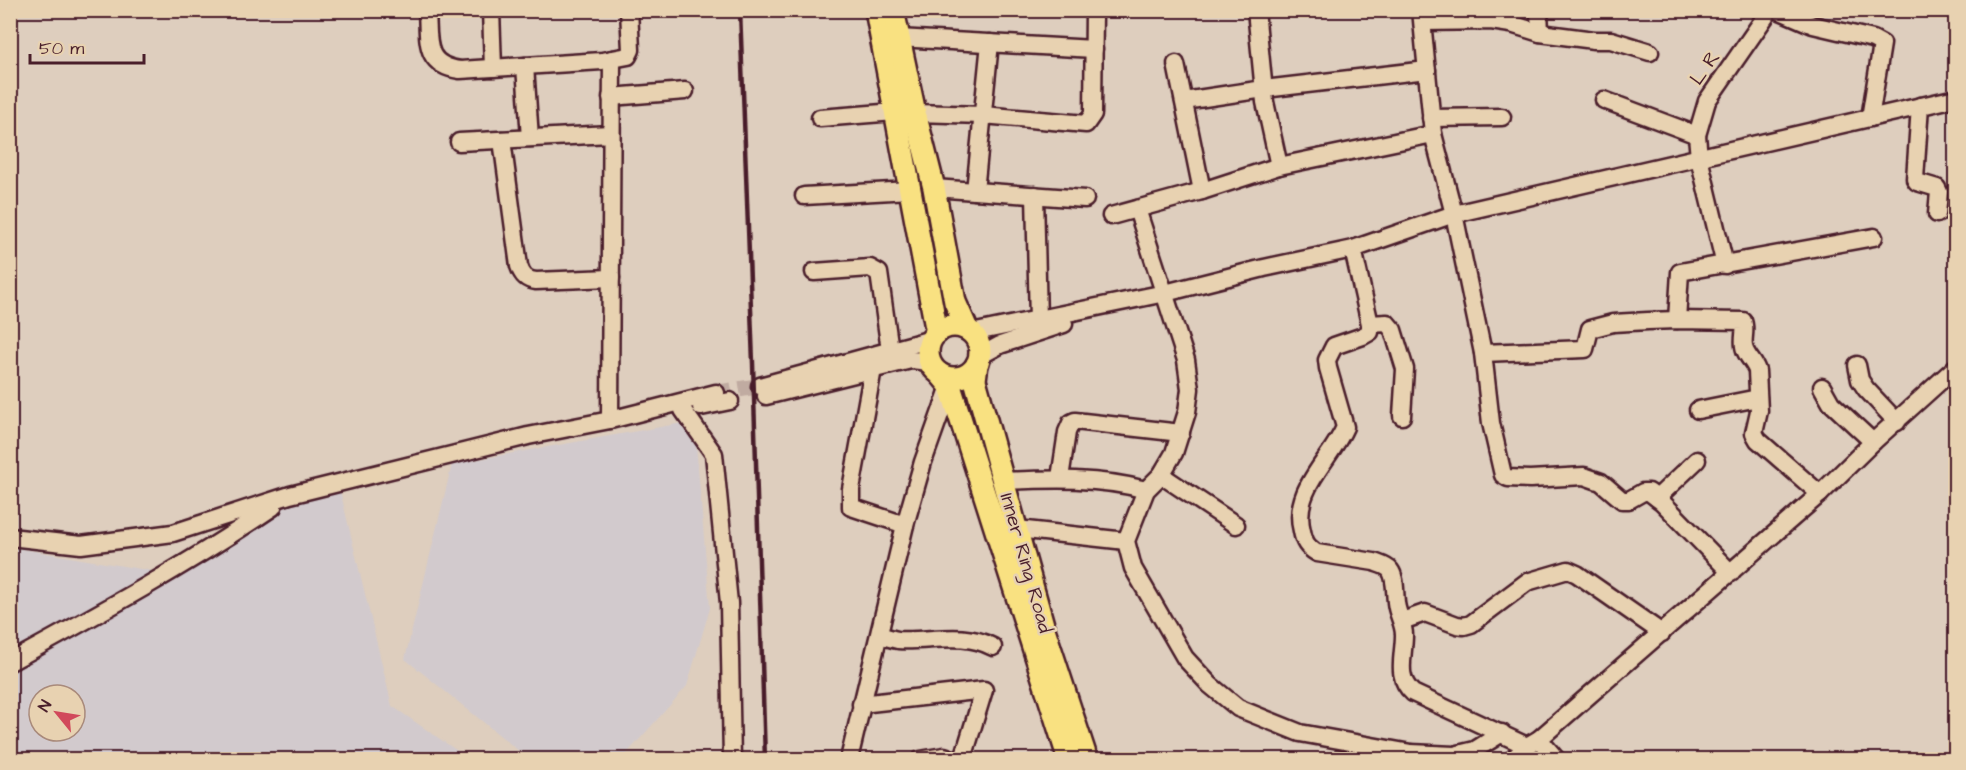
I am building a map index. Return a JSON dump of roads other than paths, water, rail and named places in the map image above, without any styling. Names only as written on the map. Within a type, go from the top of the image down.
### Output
[{"type":"main road","points":[[876,10],[905,113],[934,188],[955,302],[969,331],[976,339],[978,360],[972,370],[956,378],[940,374],[928,354],[934,336],[910,190],[905,113],[898,38],[893,10]]},
{"type":"main road","points":[[934,336],[950,326],[969,331]]},
{"type":"main road","name":"Inner Ring Road","points":[[978,360],[975,380],[1045,632],[1087,759]]},
{"type":"main road","name":"Inner Ring Road","points":[[940,374],[1069,759]]},
{"type":"street","points":[[427,10],[430,47],[434,59],[443,67],[460,70],[628,56],[631,50],[629,10]]},
{"type":"street","points":[[491,10],[493,68]]},
{"type":"street","points":[[820,118],[905,113],[983,115],[1086,124],[1093,114],[1094,10]]},
{"type":"street","points":[[1256,10],[1264,89],[1279,166]]},
{"type":"street","points":[[1539,10],[1540,33]]},
{"type":"street","name":"L R","points":[[1725,265],[1699,158],[1697,135],[1707,101],[1770,10]]},
{"type":"street","points":[[1778,10],[1813,25],[1873,39],[1882,44],[1870,118]]},
{"type":"street","points":[[1650,52],[1611,40],[1582,39],[1540,33],[1511,24],[1422,16],[1432,126],[1454,214],[1483,353],[1491,423],[1503,475],[1508,478],[1530,479],[1584,476],[1601,482],[1622,500],[1629,500],[1643,492],[1649,492],[1731,573]]},
{"type":"street","points":[[898,38],[1094,49]]},
{"type":"street","points":[[975,191],[990,43]]},
{"type":"street","points":[[610,420],[612,59]]},
{"type":"street","points":[[1176,64],[1202,191]]},
{"type":"street","points":[[525,66],[530,138]]},
{"type":"street","points":[[1184,101],[1427,70]]},
{"type":"street","points":[[611,97],[685,91]]},
{"type":"street","points":[[969,331],[1038,320],[1353,249],[1454,214],[1956,98]]},
{"type":"street","points":[[1604,100],[1697,135]]},
{"type":"street","points":[[1920,106],[1915,179],[1917,182],[1937,188],[1939,192],[1937,214]]},
{"type":"street","points":[[1111,216],[1202,191],[1279,166],[1432,126],[1502,117]]},
{"type":"street","points":[[459,142],[610,134]]},
{"type":"street","points":[[502,140],[519,266],[524,276],[536,281],[611,278]]},
{"type":"street","points":[[934,188],[1085,199]]},
{"type":"street","points":[[804,196],[910,190]]},
{"type":"street","points":[[1035,195],[1038,320]]},
{"type":"street","points":[[1137,208],[1158,294],[1186,360],[1190,389],[1187,412],[1174,453],[1161,475],[1146,490],[1126,541],[1133,568],[1185,658],[1210,685],[1238,708],[1300,733],[1411,753],[1454,755],[1475,750],[1502,733]]},
{"type":"street","points":[[1677,320],[1680,272],[1874,237]]},
{"type":"street","points":[[1353,249],[1370,332],[1334,346],[1327,360],[1345,427],[1341,437],[1311,480],[1301,505],[1300,526],[1304,540],[1309,548],[1317,553],[1374,562],[1390,570],[1404,634],[1402,676],[1405,686],[1413,693],[1502,733],[1533,742],[1557,759]]},
{"type":"street","points":[[814,272],[870,268],[879,273],[890,350]]},
{"type":"street","points":[[978,360],[1000,345],[1158,294]]},
{"type":"street","points":[[1483,353],[1585,350],[1590,329],[1613,323],[1677,320],[1744,322],[1744,347],[1756,365],[1759,411],[1754,433],[1758,440],[1821,494]]},
{"type":"street","points":[[1370,324],[1387,323],[1391,326],[1405,369],[1401,416]]},
{"type":"street","points":[[850,755],[905,525],[923,462],[940,374],[911,360],[763,391],[934,336]]},
{"type":"street","points":[[1857,365],[1860,380],[1866,389],[1897,422]]},
{"type":"street","points":[[1512,759],[1662,633],[1821,494],[1873,442],[1956,368]]},
{"type":"street","points":[[873,369],[851,489],[851,507],[905,525]]},
{"type":"street","points":[[1822,387],[1831,403],[1873,442]]},
{"type":"street","points":[[10,537],[81,545],[173,533],[290,495],[528,436],[723,397],[683,410],[528,436]]},
{"type":"street","points":[[1698,410],[1758,398]]},
{"type":"street","points":[[683,410],[714,454],[729,603],[732,759]]},
{"type":"street","points":[[1060,478],[1067,432],[1071,423],[1075,421],[1181,433]]},
{"type":"street","points":[[1657,498],[1697,460]]},
{"type":"street","points":[[1161,475],[1236,525]]},
{"type":"street","points":[[1003,481],[1060,478],[1127,485],[1146,490]]},
{"type":"street","points":[[10,662],[104,611],[225,539],[290,495]]},
{"type":"street","points":[[1017,529],[1126,541]]},
{"type":"street","points":[[1402,621],[1425,613],[1464,626],[1471,624],[1527,582],[1568,570],[1662,633]]},
{"type":"street","points":[[880,635],[897,640],[961,638],[982,641],[993,647]]},
{"type":"street","points":[[861,704],[984,690],[965,752],[958,759],[945,756],[920,759]]},
{"type":"tunnel","points":[[716,393],[760,386]]},
{"type":"railway","points":[[740,10],[765,760]]}]
